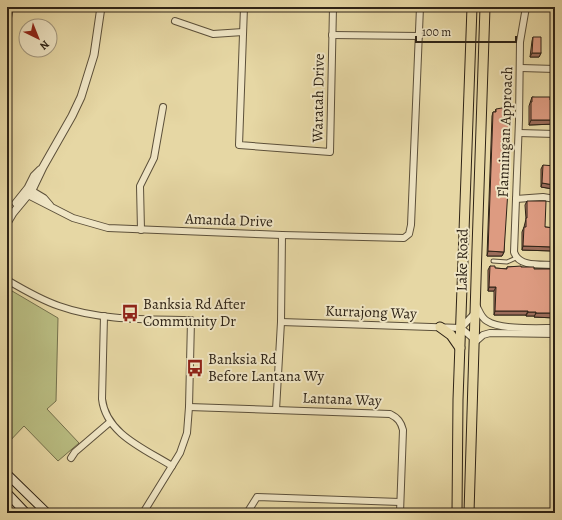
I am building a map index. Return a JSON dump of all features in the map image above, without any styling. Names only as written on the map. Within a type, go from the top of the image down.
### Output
[{"type":"main road","name":"Lake Road","points":[[456,513],[460,348],[472,7]]},
{"type":"main road","name":"Lake Road","points":[[469,513],[484,7]]},
{"type":"main road","points":[[440,327],[451,335],[460,348]]},
{"type":"main road","points":[[7,474],[47,513]]},
{"type":"main road","points":[[7,493],[26,513]]},
{"type":"street","points":[[7,23],[10,7]]},
{"type":"street","points":[[7,223],[14,213],[16,204],[28,192],[34,176],[43,167],[81,97],[94,55],[100,7]]},
{"type":"street","name":"Waratah Drive","points":[[244,7],[239,145],[330,152],[333,7]]},
{"type":"street","name":"Amanda Drive","points":[[28,192],[44,198],[53,207],[73,218],[99,227],[141,230],[401,239],[409,238],[411,225],[420,7]]},
{"type":"street","name":"Flanningan Approach","points":[[516,258],[514,252],[521,36],[526,7]]},
{"type":"street","points":[[175,21],[213,34],[243,32]]},
{"type":"street","points":[[332,35],[419,36]]},
{"type":"street","points":[[521,68],[555,69]]},
{"type":"street","points":[[141,230],[140,186],[154,158],[163,107]]},
{"type":"street","points":[[519,133],[555,134]]},
{"type":"street","points":[[516,199],[543,197],[555,199]]},
{"type":"street","points":[[276,410],[281,322],[282,235]]},
{"type":"street","points":[[516,258],[520,262],[527,264],[555,264]]},
{"type":"street","points":[[7,280],[33,296],[52,304],[76,311],[104,316],[191,320],[187,433],[172,466],[143,513]]},
{"type":"street","points":[[555,328],[504,326],[494,324],[484,319],[475,309],[461,328],[474,341],[487,333],[555,334]]},
{"type":"street","points":[[104,316],[102,399],[104,412],[110,422],[124,436],[172,466]]},
{"type":"street","name":"Kurrajong Way","points":[[281,322],[461,328]]},
{"type":"street","name":"Lantana Way","points":[[189,407],[390,414],[395,416],[402,424],[403,430],[400,513]]},
{"type":"street","points":[[71,458],[75,452],[110,422]]},
{"type":"street","points":[[247,513],[257,497],[400,502]]},
{"type":"lane","points":[[494,262],[506,262],[516,258]]},
{"type":"green space","points":[[7,288],[58,318],[56,401],[47,409],[79,443],[58,461],[24,426],[7,444]]},
{"type":"building","points":[[533,37],[541,37],[541,53],[532,53]]},
{"type":"building","points":[[532,97],[550,97],[550,100],[555,100],[555,120],[531,120]]},
{"type":"building","points":[[508,108],[508,113],[510,113],[508,164],[506,174],[509,174],[504,252],[488,251],[493,112],[496,112],[496,109]]},
{"type":"building","points":[[543,165],[555,166],[554,185],[542,183]]},
{"type":"building","points":[[527,201],[546,201],[545,227],[555,228],[555,249],[554,247],[523,246],[524,227],[526,227],[527,218]]},
{"type":"building","points":[[490,266],[507,269],[507,267],[521,266],[534,267],[534,269],[555,268],[555,313],[495,311],[496,287],[489,287]]},
{"type":"place","name":"Banksia Rd After Community Dr","points":[[130,313]]},
{"type":"place","name":"Banksia Rd Before Lantana Wy","points":[[195,368]]}]
